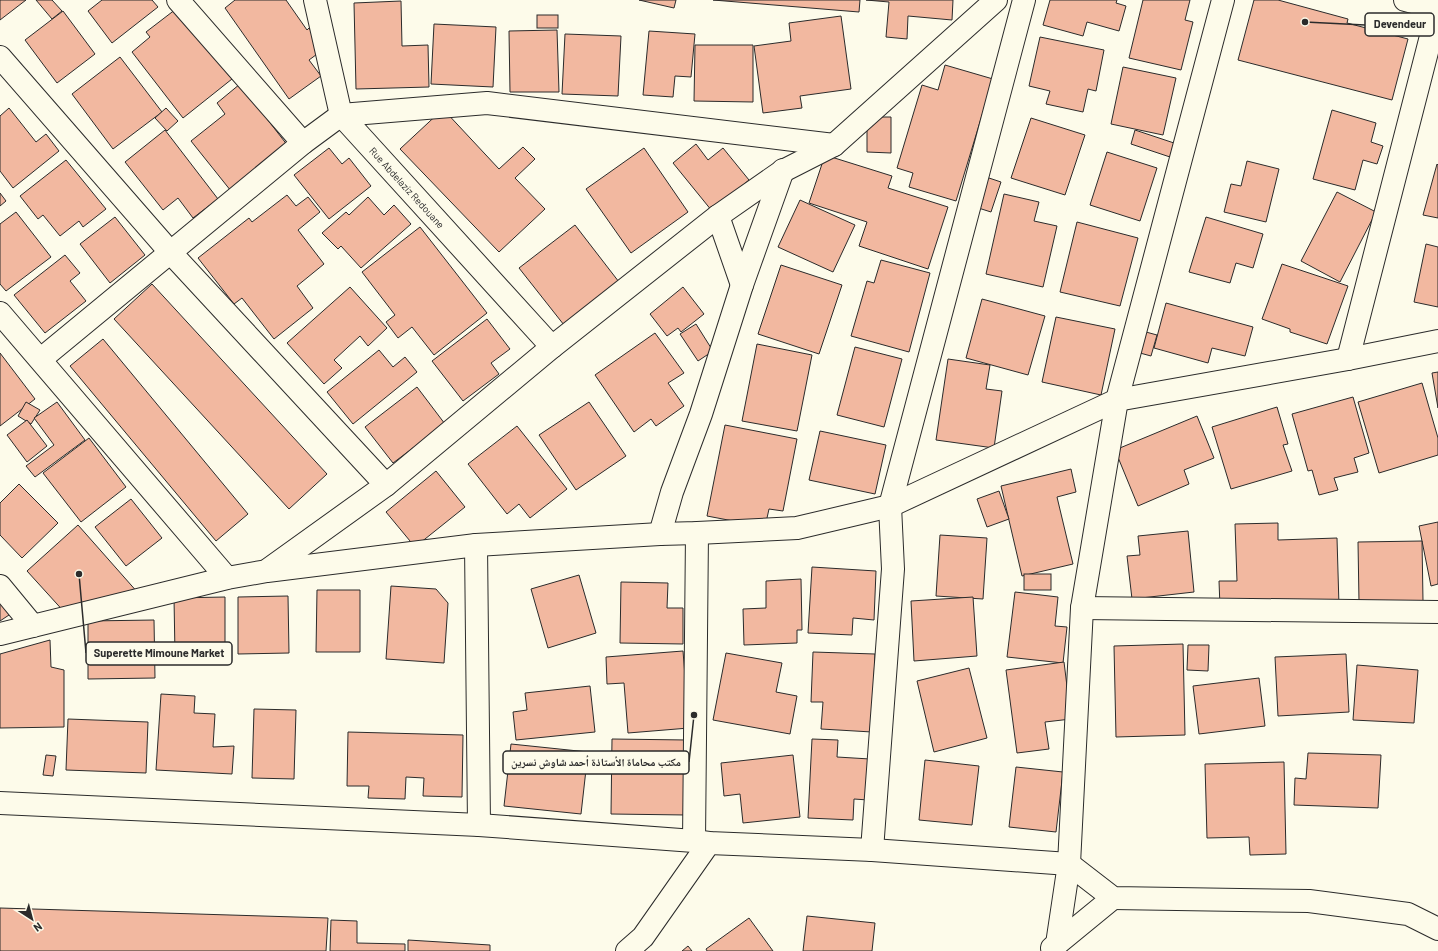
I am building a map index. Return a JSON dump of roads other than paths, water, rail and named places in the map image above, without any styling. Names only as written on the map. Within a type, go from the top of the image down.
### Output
[{"type":"street","points":[[178,0],[303,143]]},
{"type":"street","name":"Rue Abdelaziz Redouane","points":[[315,0],[341,116],[552,346]]},
{"type":"street","points":[[267,571],[386,485],[552,346],[718,216],[781,172],[834,145],[996,0]]},
{"type":"street","points":[[872,850],[893,569],[890,506],[1024,0]]},
{"type":"street","points":[[1052,947],[1069,864],[1082,608],[1117,400],[1223,0]]},
{"type":"street","points":[[1348,359],[1438,9],[1405,0]]},
{"type":"street","points":[[0,57],[171,253],[386,485]]},
{"type":"street","points":[[40,359],[171,253],[303,143],[341,116],[486,104],[804,140],[834,145]]},
{"type":"street","points":[[660,534],[672,492],[701,414],[742,285],[781,172],[804,140]]},
{"type":"street","points":[[718,216],[742,285]]},
{"type":"street","points":[[0,313],[227,578]]},
{"type":"street","points":[[0,634],[227,578],[267,571],[476,545],[660,534],[797,528],[890,506],[1117,400],[1348,359],[1438,341]]},
{"type":"street","points":[[628,951],[643,937],[701,842],[697,533]]},
{"type":"street","points":[[476,545],[479,825]]},
{"type":"street","points":[[0,586],[33,626]]},
{"type":"street","points":[[1082,608],[1438,612]]},
{"type":"street","points":[[0,803],[479,825],[701,842],[872,850],[1069,864],[1113,898],[1309,901],[1408,914],[1438,929]]},
{"type":"street","points":[[1052,947],[1113,898]]},
{"type":"place","name":"Devendeur","points":[[1305,22]]},
{"type":"place","name":"Superette Mimoune Market","points":[[79,574]]},
{"type":"place","name":"مكتب محاماة الأستاذة أحمد شاوش نسرين","points":[[694,715]]}]
